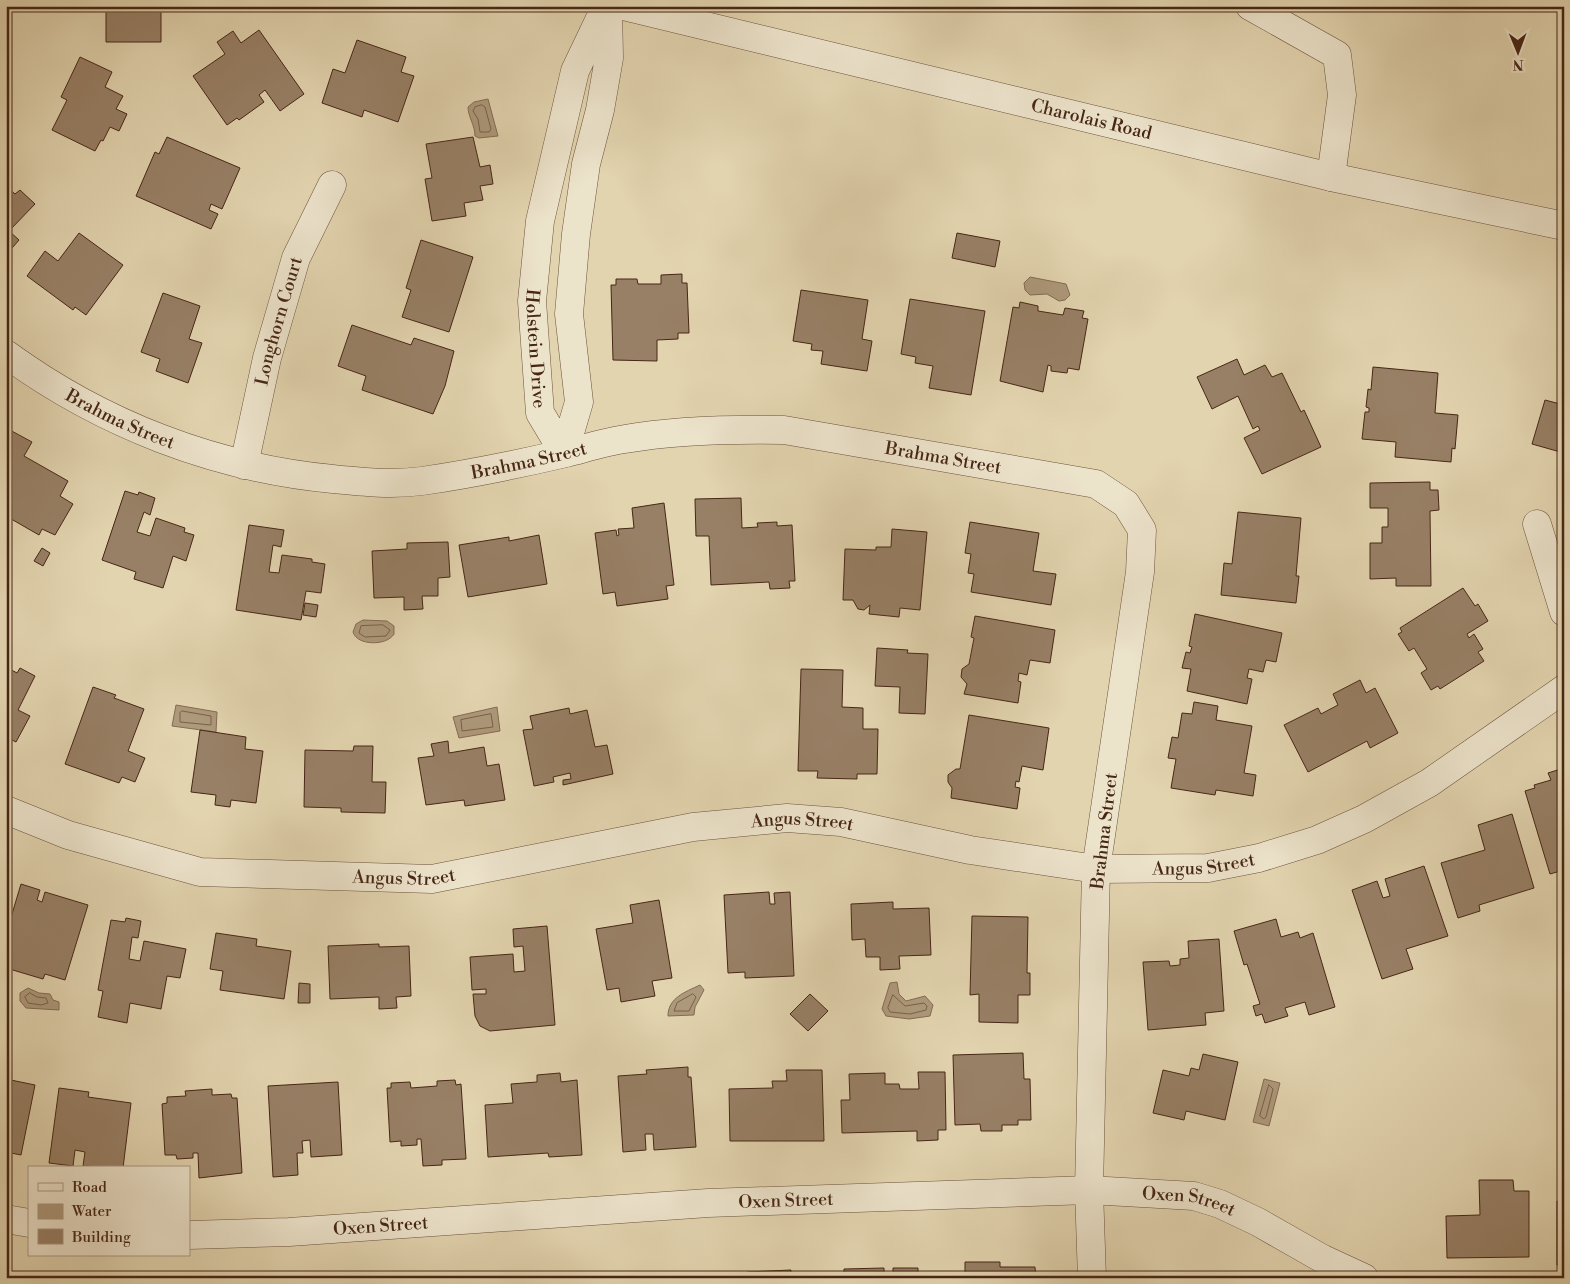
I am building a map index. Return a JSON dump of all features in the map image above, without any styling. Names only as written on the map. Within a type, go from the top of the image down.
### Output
[{"type":"street","name":"Holstein Drive","points":[[564,453],[540,413],[532,301],[540,220],[575,71],[607,6]]},
{"type":"street","name":"Holstein Drive","points":[[564,453],[579,402],[569,314],[586,164],[600,110],[609,58],[607,6]]},
{"type":"street","name":"Charolais Road","points":[[623,6],[1331,177],[1564,226]]},
{"type":"street","points":[[1250,6],[1337,55],[1342,95],[1331,177]]},
{"type":"street","name":"Longhorn Court","points":[[244,465],[267,358],[296,258],[332,185]]},
{"type":"street","name":"Brahma Street","points":[[6,354],[77,401],[182,447],[244,465],[299,476],[378,483],[420,481],[483,471],[625,438],[731,429],[784,430],[1096,484],[1126,504],[1142,530],[1140,572],[1096,869],[1089,1190],[1092,1278]]},
{"type":"street","points":[[1537,524],[1564,612]]},
{"type":"street","name":"Angus Street","points":[[6,810],[68,835],[200,872],[432,878],[693,827],[787,818],[841,822],[970,850],[1096,869],[1208,868],[1259,858],[1317,840],[1364,819],[1428,783],[1564,689]]},
{"type":"street","name":"Oxen Street","points":[[190,1234],[289,1232],[708,1203],[1089,1190],[1194,1196],[1220,1204],[1258,1222],[1323,1259],[1364,1278]]},
{"type":"street","points":[[6,1219],[28,1223]]},
{"type":"water","points":[[488,99],[498,136],[479,138],[475,136],[468,107],[474,102]]},
{"type":"water","points":[[1030,277],[1066,284],[1070,295],[1065,300],[1059,301],[1047,294],[1030,295],[1025,290],[1024,283]]},
{"type":"water","points":[[363,620],[387,621],[394,626],[394,634],[385,641],[372,643],[360,640],[353,632],[356,624]]},
{"type":"water","points":[[176,705],[217,712],[216,732],[172,726]]},
{"type":"water","points":[[497,707],[500,731],[459,738],[453,717]]},
{"type":"water","points":[[897,982],[899,994],[906,1001],[925,996],[933,1005],[930,1016],[909,1019],[886,1016],[882,1009],[890,983]]},
{"type":"water","points":[[700,985],[704,990],[695,1007],[694,1015],[668,1016],[671,1005],[678,996]]},
{"type":"water","points":[[28,988],[39,993],[50,994],[53,1000],[59,1002],[59,1010],[26,1008],[20,1001],[20,993]]},
{"type":"water","points":[[1264,1079],[1280,1083],[1269,1126],[1253,1122]]},
{"type":"building","points":[[111,6],[174,7],[161,7],[161,42],[106,42],[106,10],[111,10]]},
{"type":"building","points":[[259,30],[304,94],[280,111],[265,90],[259,95],[264,102],[239,120],[237,118],[227,125],[193,76],[225,54],[217,42],[233,31],[241,43]]},
{"type":"building","points":[[357,40],[406,57],[401,72],[414,76],[398,122],[364,110],[362,117],[322,103],[333,69],[345,73]]},
{"type":"building","points":[[80,57],[112,72],[105,87],[123,96],[116,109],[127,114],[119,131],[110,127],[95,151],[52,130],[67,100],[61,97]]},
{"type":"building","points":[[167,137],[240,168],[222,209],[211,204],[209,210],[218,214],[211,229],[136,196],[155,152],[159,154]]},
{"type":"building","points":[[473,137],[480,167],[490,165],[493,184],[480,186],[483,200],[464,203],[466,216],[432,221],[425,179],[432,178],[426,144]]},
{"type":"building","points":[[6,186],[15,194],[20,190],[35,204],[9,231],[19,240],[6,255]]},
{"type":"building","points":[[79,233],[123,265],[86,315],[75,307],[73,310],[27,276],[45,251],[58,261]]},
{"type":"building","points":[[957,233],[1000,241],[995,267],[952,258]]},
{"type":"building","points":[[421,240],[473,257],[449,332],[402,317],[411,290],[406,288]]},
{"type":"building","points":[[682,274],[682,283],[687,283],[689,333],[678,333],[678,339],[657,340],[657,361],[613,360],[611,285],[616,285],[616,279],[637,279],[638,284],[661,284],[661,275]]},
{"type":"building","points":[[801,290],[868,300],[862,339],[872,341],[867,371],[821,364],[823,351],[811,350],[812,344],[793,341]]},
{"type":"building","points":[[163,293],[200,306],[189,339],[202,343],[188,383],[156,371],[160,359],[141,352]]},
{"type":"building","points":[[910,299],[985,311],[971,395],[929,388],[933,366],[915,363],[916,357],[901,354]]},
{"type":"building","points":[[1020,302],[1038,306],[1038,311],[1063,315],[1065,308],[1084,311],[1082,318],[1088,319],[1079,370],[1068,368],[1067,373],[1051,371],[1051,366],[1048,365],[1043,392],[1000,381],[1013,307],[1019,308]]},
{"type":"building","points":[[352,325],[411,345],[414,338],[454,351],[445,386],[433,414],[362,390],[366,376],[338,366]]},
{"type":"building","points":[[1237,359],[1244,375],[1265,365],[1272,377],[1282,373],[1301,412],[1304,410],[1321,447],[1262,474],[1244,438],[1260,430],[1258,426],[1253,429],[1238,396],[1212,409],[1197,377]]},
{"type":"building","points":[[1373,367],[1438,373],[1435,413],[1458,415],[1455,449],[1452,448],[1451,462],[1395,457],[1396,442],[1362,439],[1365,412],[1369,412],[1369,408],[1366,407],[1368,389],[1371,390]]},
{"type":"building","points":[[1545,400],[1564,405],[1564,453],[1532,444]]},
{"type":"building","points":[[8,429],[32,442],[24,456],[68,481],[60,496],[73,504],[55,535],[42,529],[39,535],[6,516]]},
{"type":"building","points":[[1430,482],[1430,490],[1438,490],[1439,510],[1430,511],[1431,586],[1396,586],[1396,578],[1370,579],[1370,543],[1382,543],[1382,527],[1388,527],[1388,508],[1370,508],[1370,483]]},
{"type":"building","points":[[125,491],[138,495],[139,492],[155,498],[150,515],[144,512],[137,532],[150,536],[156,518],[185,528],[184,532],[194,535],[186,561],[173,556],[163,588],[134,579],[136,572],[102,560]]},
{"type":"building","points":[[741,498],[742,528],[758,527],[757,523],[777,522],[777,526],[792,525],[795,581],[789,581],[790,588],[770,589],[769,582],[711,585],[709,536],[696,536],[695,499]]},
{"type":"building","points":[[664,503],[674,585],[666,586],[668,599],[617,606],[615,592],[603,594],[595,533],[616,530],[617,536],[619,535],[618,529],[634,528],[632,508]]},
{"type":"building","points":[[1238,512],[1301,518],[1296,576],[1299,576],[1296,603],[1221,595],[1224,563],[1232,564]]},
{"type":"building","points":[[970,522],[1039,533],[1033,571],[1056,574],[1051,605],[971,592],[974,574],[968,573],[971,554],[965,553]]},
{"type":"building","points":[[249,525],[284,530],[281,547],[273,545],[269,572],[279,573],[282,555],[312,559],[312,562],[325,564],[321,593],[306,591],[301,620],[236,610]]},
{"type":"building","points":[[892,529],[927,532],[920,610],[900,608],[899,617],[869,614],[870,605],[864,610],[858,609],[853,600],[843,600],[845,549],[876,550],[876,547],[891,547]]},
{"type":"building","points":[[539,535],[547,584],[468,597],[459,545],[509,537],[509,541]]},
{"type":"building","points":[[448,542],[450,577],[438,578],[438,596],[422,596],[423,609],[404,610],[404,597],[374,598],[372,551],[407,549],[407,543]]},
{"type":"building","points":[[42,548],[50,553],[43,566],[34,561]]},
{"type":"building","points":[[1463,588],[1475,606],[1478,604],[1488,621],[1467,634],[1469,638],[1474,634],[1483,649],[1478,652],[1484,661],[1440,689],[1438,686],[1431,690],[1421,673],[1427,669],[1414,648],[1409,651],[1398,634],[1402,632],[1400,628]]},
{"type":"building","points":[[305,603],[318,605],[316,617],[303,615]]},
{"type":"building","points":[[1195,614],[1282,633],[1276,662],[1266,660],[1263,672],[1249,669],[1247,678],[1252,679],[1247,704],[1187,691],[1191,669],[1182,668],[1186,652],[1190,653],[1192,647],[1189,646]]},
{"type":"building","points":[[975,616],[1055,630],[1050,663],[1030,660],[1027,675],[1019,673],[1018,681],[1021,682],[1018,703],[964,694],[967,684],[961,677],[962,669],[969,664],[974,638],[971,637]]},
{"type":"building","points":[[877,648],[908,650],[907,653],[928,654],[925,714],[899,713],[900,687],[875,686]]},
{"type":"building","points":[[6,667],[17,673],[20,668],[35,676],[18,710],[30,716],[16,742],[6,737]]},
{"type":"building","points":[[801,669],[843,670],[842,707],[863,708],[863,729],[878,729],[877,774],[857,774],[857,779],[817,778],[818,771],[798,771]]},
{"type":"building","points":[[1360,680],[1366,693],[1375,688],[1398,733],[1370,748],[1367,741],[1308,772],[1284,725],[1318,708],[1321,714],[1338,705],[1333,694]]},
{"type":"building","points":[[93,687],[116,695],[114,698],[144,709],[128,751],[145,758],[135,782],[122,777],[119,783],[65,764]]},
{"type":"building","points":[[1194,702],[1218,706],[1216,720],[1252,726],[1244,773],[1256,775],[1253,796],[1216,790],[1215,795],[1171,788],[1176,759],[1168,758],[1172,737],[1178,738],[1182,713],[1192,714]]},
{"type":"building","points":[[569,708],[570,714],[587,710],[595,747],[607,745],[613,774],[563,785],[563,780],[571,779],[570,773],[553,777],[554,782],[534,786],[523,730],[533,729],[530,716]]},
{"type":"building","points":[[969,715],[1049,728],[1043,770],[1022,766],[1019,782],[1016,781],[1015,787],[1020,788],[1017,809],[951,798],[952,788],[948,782],[948,775],[956,769],[960,769]]},
{"type":"building","points":[[200,730],[246,737],[245,749],[263,751],[256,803],[231,800],[230,807],[215,805],[216,795],[191,792]]},
{"type":"building","points":[[448,741],[449,753],[484,747],[487,766],[499,764],[505,800],[465,806],[464,800],[426,805],[418,758],[434,756],[431,744]]},
{"type":"building","points":[[354,746],[373,746],[372,782],[386,782],[385,813],[341,812],[341,808],[304,807],[305,750],[353,751]]},
{"type":"building","points":[[1564,768],[1564,870],[1550,874],[1525,791],[1535,788],[1534,785],[1551,780],[1548,773]]},
{"type":"building","points":[[1512,814],[1534,888],[1479,905],[1480,911],[1458,918],[1441,863],[1485,850],[1478,825]]},
{"type":"building","points":[[1424,866],[1448,936],[1406,949],[1413,969],[1382,979],[1352,890],[1377,881],[1383,898],[1390,896],[1385,879]]},
{"type":"building","points":[[21,884],[40,890],[37,900],[42,902],[45,892],[88,905],[65,980],[45,974],[43,979],[6,968],[6,934]]},
{"type":"building","points":[[769,892],[770,904],[775,904],[774,893],[790,892],[794,976],[745,978],[745,972],[728,973],[724,895]]},
{"type":"building","points":[[659,900],[672,978],[652,981],[655,996],[621,1002],[619,988],[607,990],[596,929],[633,923],[630,905]]},
{"type":"building","points":[[893,902],[893,909],[929,908],[931,955],[899,956],[900,969],[880,970],[880,957],[866,957],[865,939],[852,940],[851,904]]},
{"type":"building","points":[[972,916],[1028,917],[1027,973],[1030,973],[1030,995],[1018,995],[1018,1023],[979,1022],[979,994],[970,995]]},
{"type":"building","points":[[126,918],[141,921],[138,938],[132,937],[129,959],[140,961],[144,941],[186,949],[180,978],[167,976],[161,1009],[130,1003],[127,1023],[98,1017],[103,991],[98,990],[111,920],[125,922]]},
{"type":"building","points":[[1276,919],[1281,937],[1298,932],[1300,938],[1313,933],[1335,1007],[1309,1015],[1305,1002],[1285,1008],[1288,1016],[1265,1023],[1262,1014],[1256,1016],[1253,1006],[1260,1004],[1247,964],[1244,965],[1234,931]]},
{"type":"building","points":[[547,926],[555,1025],[490,1031],[480,1026],[475,1016],[473,994],[486,994],[486,989],[472,990],[470,957],[513,954],[514,972],[525,971],[523,946],[514,947],[513,929]]},
{"type":"building","points":[[216,933],[257,939],[256,946],[291,951],[284,999],[220,990],[223,971],[210,969]]},
{"type":"building","points":[[1219,939],[1224,1011],[1205,1013],[1206,1025],[1148,1030],[1143,962],[1169,961],[1170,966],[1180,965],[1180,959],[1189,958],[1188,941]]},
{"type":"building","points":[[379,944],[379,947],[409,946],[411,996],[396,997],[397,1008],[379,1009],[379,997],[330,999],[328,946]]},
{"type":"building","points":[[299,983],[310,984],[310,1003],[298,1003]]},
{"type":"building","points":[[810,994],[828,1011],[808,1031],[790,1014]]},
{"type":"building","points":[[1023,1053],[1024,1079],[1030,1079],[1031,1120],[1018,1120],[1018,1125],[1002,1125],[1002,1131],[981,1131],[980,1124],[955,1125],[953,1055]]},
{"type":"building","points":[[1203,1054],[1238,1062],[1225,1120],[1186,1111],[1184,1120],[1153,1113],[1163,1070],[1189,1076],[1191,1068],[1199,1070]]},
{"type":"building","points":[[688,1067],[688,1077],[691,1077],[696,1147],[654,1150],[653,1134],[645,1134],[646,1150],[623,1152],[618,1076],[647,1074],[646,1070]]},
{"type":"building","points":[[786,1070],[822,1070],[824,1141],[730,1141],[729,1089],[773,1088],[772,1081],[787,1081]]},
{"type":"building","points":[[918,1072],[945,1072],[946,1130],[938,1130],[938,1140],[917,1141],[917,1131],[842,1133],[841,1100],[850,1100],[849,1074],[885,1073],[885,1084],[899,1084],[900,1089],[919,1089]]},
{"type":"building","points":[[560,1073],[561,1082],[577,1080],[582,1155],[549,1157],[548,1153],[488,1157],[485,1105],[513,1103],[511,1084],[537,1082],[537,1075]]},
{"type":"building","points":[[6,1079],[35,1085],[21,1155],[6,1152]]},
{"type":"building","points":[[455,1080],[456,1085],[461,1084],[466,1159],[442,1160],[442,1165],[423,1166],[421,1139],[417,1139],[417,1145],[401,1146],[401,1141],[390,1142],[387,1088],[391,1088],[391,1083],[410,1082],[411,1088],[437,1086],[437,1081]]},
{"type":"building","points":[[338,1082],[342,1155],[311,1157],[310,1140],[302,1141],[303,1153],[297,1153],[298,1175],[273,1177],[268,1086]]},
{"type":"building","points":[[59,1088],[89,1092],[88,1097],[131,1103],[123,1166],[83,1166],[85,1152],[75,1150],[73,1166],[49,1163]]},
{"type":"building","points":[[212,1089],[212,1095],[231,1094],[232,1098],[237,1098],[242,1173],[199,1178],[198,1153],[193,1153],[193,1158],[177,1159],[176,1155],[165,1155],[162,1104],[167,1103],[167,1097],[186,1096],[185,1091]]},
{"type":"building","points":[[1479,1180],[1513,1180],[1514,1191],[1529,1191],[1529,1257],[1447,1258],[1446,1216],[1480,1215]]},
{"type":"building","points":[[1557,1201],[1564,1201],[1564,1265],[1557,1265]]},
{"type":"building","points":[[965,1262],[1000,1262],[1000,1267],[1035,1267],[1036,1278],[965,1278]]},
{"type":"building","points":[[884,1268],[884,1278],[844,1278],[844,1269]]},
{"type":"building","points":[[893,1268],[918,1268],[918,1278],[893,1278]]},
{"type":"building","points":[[791,1270],[791,1278],[747,1278],[747,1272]]},
{"type":"building","points":[[678,1276],[678,1278],[635,1278]]}]
